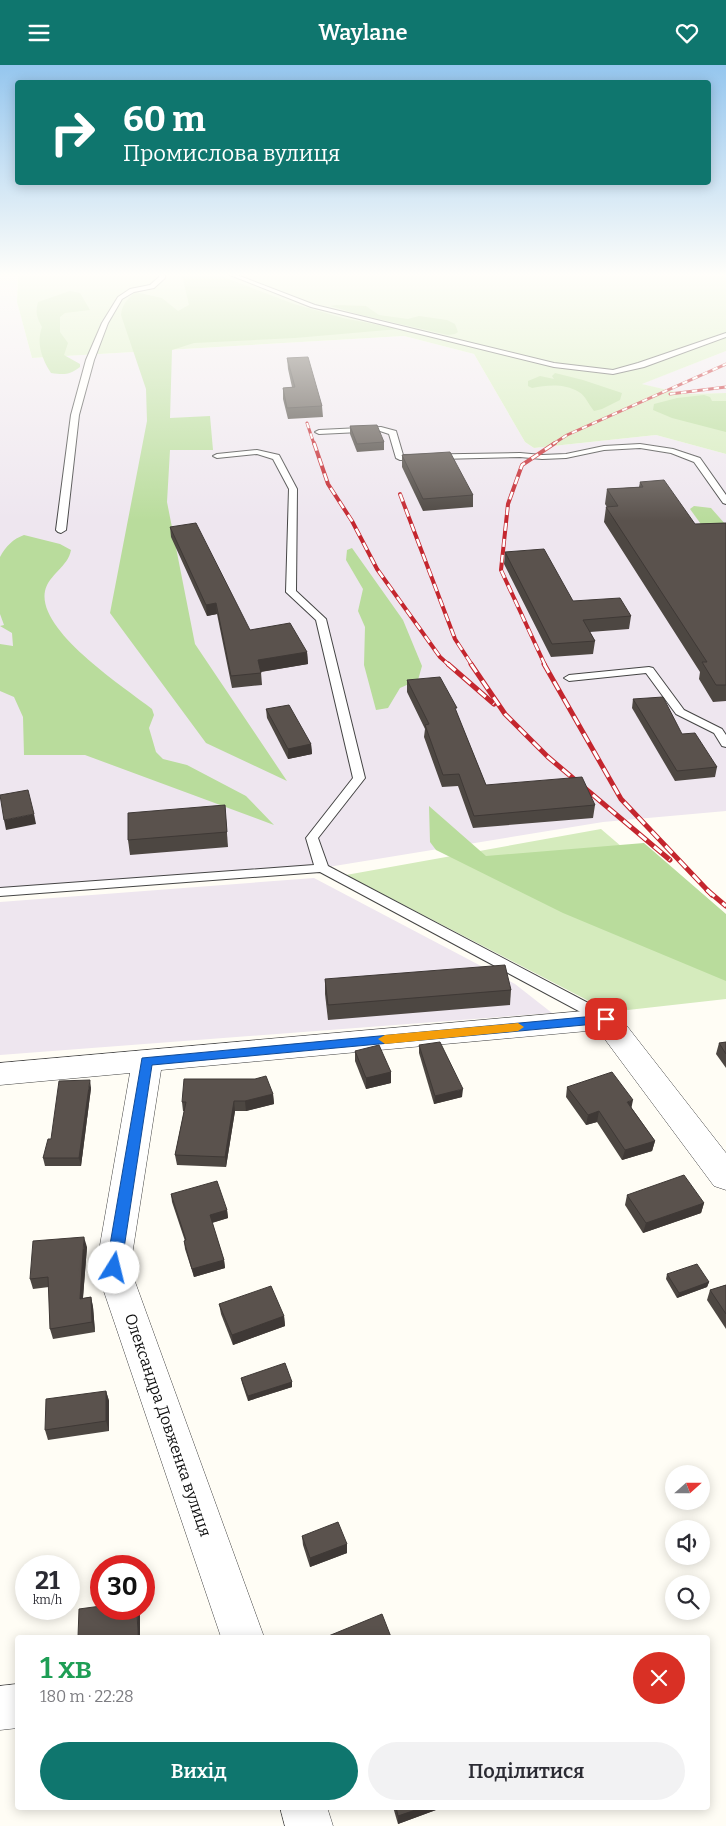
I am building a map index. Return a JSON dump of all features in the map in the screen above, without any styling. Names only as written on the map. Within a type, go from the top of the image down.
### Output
[{"type":"street","points":[[0,1073],[606,1019],[726,1177]]},
{"type":"street","name":"Олександра Довженка вулиця","points":[[147,1061],[114,1268],[241,1635]]},
{"type":"street","points":[[0,1709],[15,1706]]},
{"type":"street","points":[[304,1810],[309,1826]]},
{"type":"lane","points":[[61,530],[75,415],[91,357]]},
{"type":"lane","points":[[522,357],[554,365],[613,373],[660,357]]},
{"type":"lane","points":[[319,431],[381,429],[393,433],[400,458],[520,455],[542,457],[566,456],[604,448],[640,445],[673,451],[697,461],[726,501]]},
{"type":"lane","points":[[217,455],[257,452],[276,457],[293,489],[291,592],[321,619],[359,778],[312,838],[322,868]]},
{"type":"lane","points":[[569,678],[649,670],[680,711],[718,731],[726,744]]},
{"type":"lane","points":[[0,891],[322,868],[606,1019]]},
{"type":"shaded area","points":[[0,357],[476,357],[525,442],[534,448],[656,435],[726,454],[726,811],[603,822],[322,868],[0,892]]},
{"type":"shaded area","points":[[710,357],[726,357],[726,393],[685,394],[641,384]]},
{"type":"shaded area","points":[[314,878],[515,984],[552,1013],[0,1055],[0,902]]},
{"type":"green space","points":[[43,357],[68,357],[80,364],[80,367],[67,374],[51,373]]},
{"type":"green space","points":[[135,357],[172,357],[170,418],[210,416],[213,450],[170,450],[167,502],[195,644],[287,781],[206,743],[110,613],[147,421],[146,389]]},
{"type":"green space","points":[[476,357],[710,357],[642,384],[685,394],[726,393],[726,454],[656,435],[534,448],[525,442]]},
{"type":"green space","points":[[555,373],[622,393],[620,400],[594,411],[583,395],[573,389],[556,386],[532,388],[528,386],[528,381],[540,376],[554,379],[552,376]]},
{"type":"green space","points":[[704,395],[710,397],[712,401],[726,401],[726,432],[672,418],[653,410],[654,404],[677,398]]},
{"type":"green space","points":[[694,506],[711,508],[726,525],[703,527],[690,509]]},
{"type":"green space","points":[[24,535],[60,544],[71,550],[66,561],[47,585],[45,591],[46,607],[54,623],[85,657],[152,709],[154,715],[149,728],[156,752],[163,759],[187,765],[246,796],[274,825],[85,755],[24,755],[23,717],[14,697],[0,691],[0,644],[13,646],[12,633],[0,626],[4,625],[0,614],[0,557],[10,543]]},
{"type":"green space","points":[[352,548],[403,620],[422,666],[418,680],[400,688],[388,708],[376,710],[364,665],[365,627],[358,611],[363,589],[346,560],[347,550]]},
{"type":"green space","points":[[429,806],[486,856],[644,843],[726,914],[726,981],[563,913],[436,850],[430,842]]},
{"type":"green space","points":[[601,829],[726,936],[726,999],[610,1012],[346,875]]},
{"type":"building","points":[[308,357],[322,406],[287,408],[283,388],[295,387],[287,358]]},
{"type":"building","points":[[377,425],[384,442],[357,444],[350,426]]},
{"type":"building","points":[[450,452],[473,495],[423,499],[402,455]]},
{"type":"building","points":[[664,480],[695,524],[726,523],[726,685],[716,685],[702,662],[707,662],[606,507],[618,506],[607,489],[643,487],[640,482]]},
{"type":"building","points":[[196,523],[250,630],[290,623],[307,652],[258,660],[261,673],[231,676],[216,603],[206,605],[170,527]]},
{"type":"building","points":[[544,549],[573,601],[620,598],[631,616],[583,620],[595,641],[552,644],[505,552]]},
{"type":"building","points":[[440,677],[457,708],[455,708],[486,785],[582,777],[595,805],[474,816],[459,774],[443,775],[425,725],[429,724],[407,680]]},
{"type":"building","points":[[663,697],[682,734],[695,733],[717,767],[677,771],[633,699]]},
{"type":"building","points":[[289,705],[311,744],[288,749],[266,709]]},
{"type":"building","points":[[28,790],[34,814],[4,820],[0,795]]},
{"type":"building","points":[[225,805],[227,832],[128,840],[128,813]]},
{"type":"building","points":[[505,965],[511,990],[328,1005],[325,979]]},
{"type":"building","points":[[440,1042],[463,1089],[435,1096],[419,1045]]},
{"type":"building","points":[[726,1042],[726,1054],[719,1043]]},
{"type":"building","points":[[379,1045],[391,1072],[366,1078],[355,1051]]},
{"type":"building","points":[[612,1072],[633,1100],[627,1102],[655,1141],[625,1150],[599,1111],[588,1115],[567,1087]]},
{"type":"building","points":[[266,1076],[273,1094],[245,1101],[234,1101],[225,1157],[175,1155],[186,1102],[182,1102],[184,1079],[255,1079]]},
{"type":"building","points":[[90,1080],[79,1158],[43,1158],[48,1139],[51,1139],[59,1081]]},
{"type":"building","points":[[684,1175],[704,1203],[646,1223],[627,1195]]},
{"type":"building","points":[[217,1181],[227,1210],[210,1215],[224,1260],[192,1269],[184,1241],[186,1240],[171,1194]]},
{"type":"building","points":[[84,1237],[80,1299],[91,1297],[92,1322],[50,1329],[48,1277],[30,1279],[33,1241]]},
{"type":"building","points":[[697,1264],[709,1282],[679,1293],[667,1274]]},
{"type":"building","points":[[726,1285],[726,1314],[710,1290]]},
{"type":"building","points":[[271,1286],[284,1316],[232,1335],[219,1304]]},
{"type":"building","points":[[285,1363],[292,1382],[248,1396],[241,1378]]},
{"type":"building","points":[[106,1391],[106,1421],[45,1430],[46,1399]]},
{"type":"building","points":[[338,1522],[347,1544],[310,1558],[302,1536]]},
{"type":"building","points":[[90,1608],[90,1620],[137,1620],[138,1635],[78,1635],[80,1609]]},
{"type":"building","points":[[382,1614],[390,1635],[331,1635]]},
{"type":"building","points":[[397,1810],[415,1810],[398,1816]]},
{"type":"railway","points":[[553,444],[567,435],[726,364]]},
{"type":"railway","points":[[670,394],[726,387]]},
{"type":"railway","points":[[307,423],[314,444]]},
{"type":"railway","points":[[314,443],[328,484],[352,521],[377,569],[440,657],[449,665]]},
{"type":"railway","points":[[545,665],[501,570],[508,504],[522,465],[555,443]]},
{"type":"railway","points":[[400,494],[455,639],[472,665]]},
{"type":"railway","points":[[448,664],[494,704]]},
{"type":"railway","points":[[471,664],[505,714],[548,757],[670,860]]},
{"type":"railway","points":[[544,664],[621,799],[708,891]]},
{"type":"railway","points":[[708,891],[726,906]]},
{"type":"railway","points":[[708,891],[712,895]]},
{"type":"slow traffic","points":[[385,1039],[518,1027]]},
{"type":"route","points":[[114,1268],[147,1061],[606,1019]]}]
